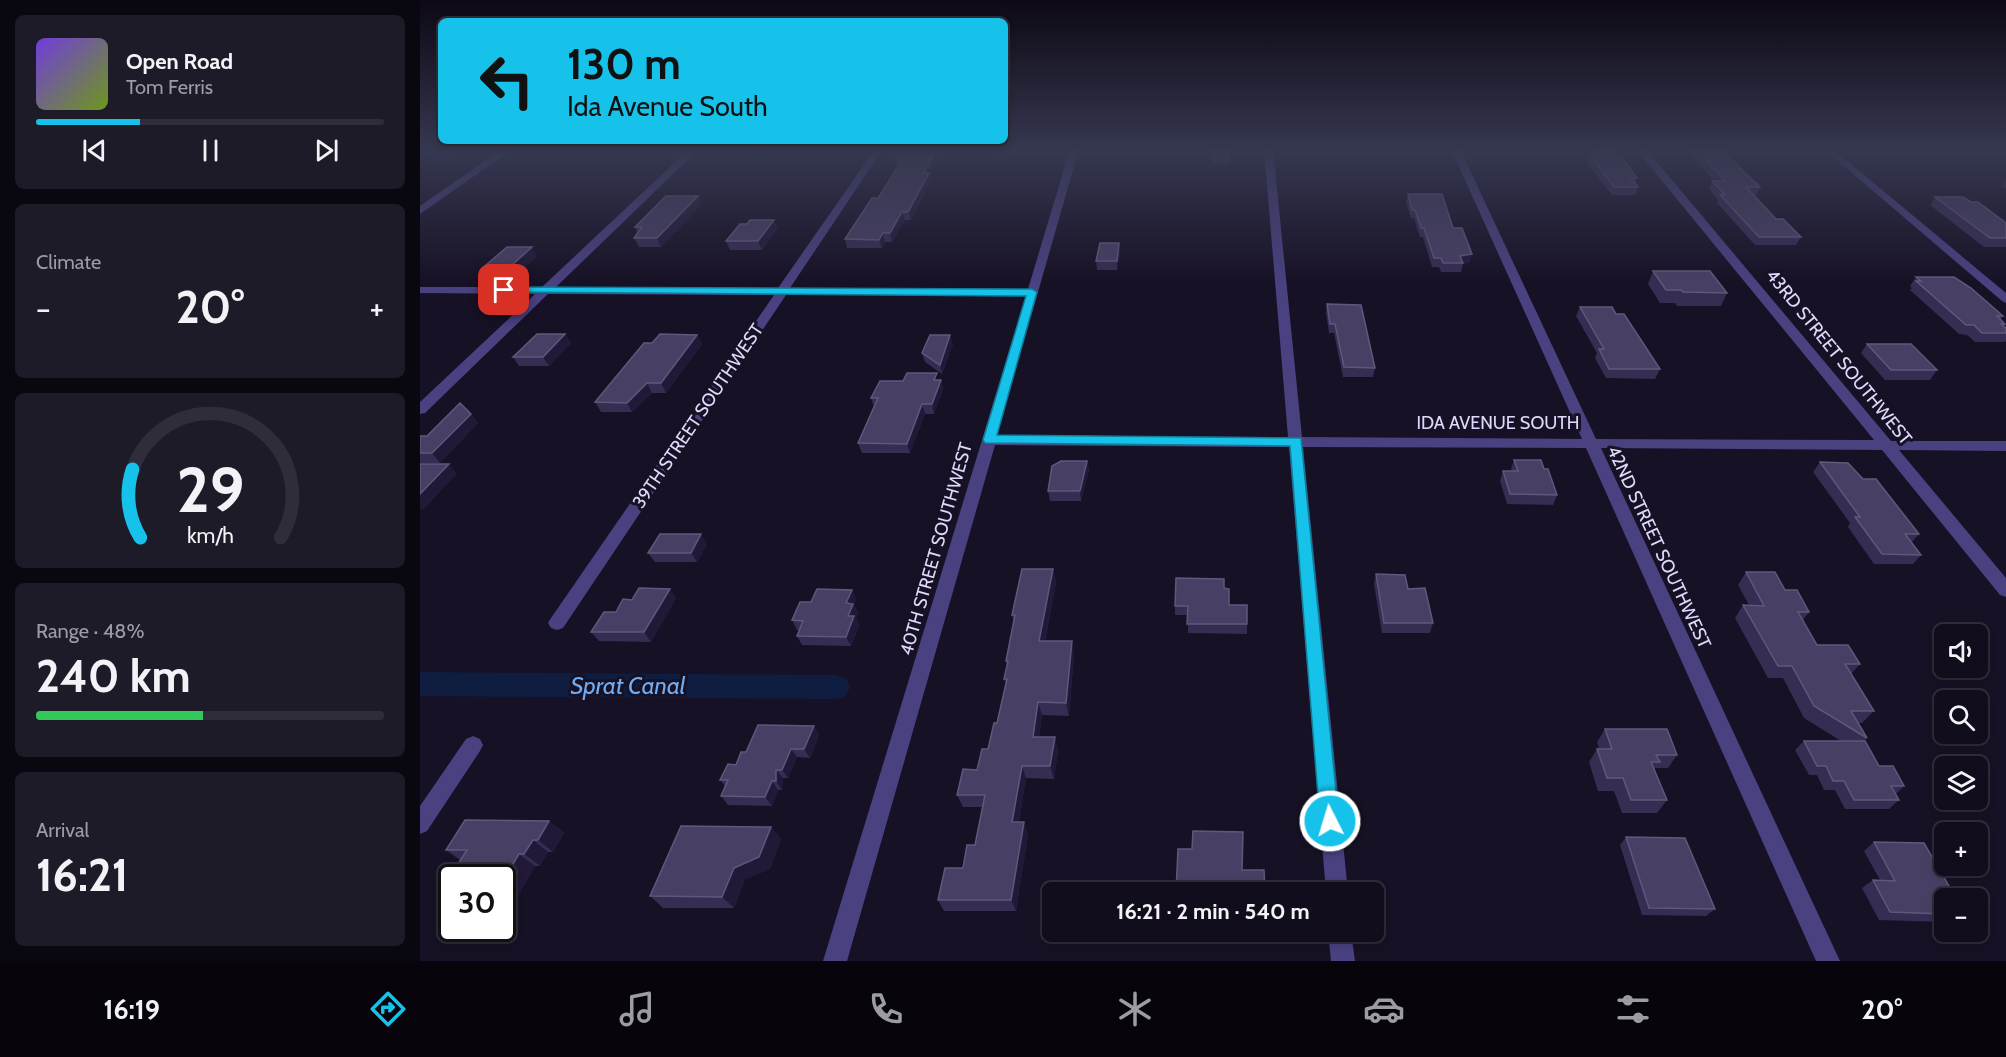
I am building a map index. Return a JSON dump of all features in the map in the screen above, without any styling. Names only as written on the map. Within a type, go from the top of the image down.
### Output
[{"type":"street","points":[[420,211],[444,194]]},
{"type":"street","points":[[420,410],[647,194]]},
{"type":"street","name":"39TH STREET SOUTHWEST","points":[[557,623],[848,194]]},
{"type":"street","name":"40TH STREET SOUTHWEST","points":[[835,961],[1062,194]]},
{"type":"street","points":[[1273,194],[1336,882]]},
{"type":"street","name":"42ND STREET SOUTHWEST","points":[[1476,194],[1828,961]]},
{"type":"street","name":"43RD STREET SOUTHWEST","points":[[1678,194],[2006,590]]},
{"type":"street","points":[[1882,194],[2006,298]]},
{"type":"street","points":[[420,290],[1032,292]]},
{"type":"street","name":"IDA AVENUE SOUTH","points":[[989,440],[2006,446]]},
{"type":"street","points":[[420,824],[473,745]]},
{"type":"street","points":[[1341,942],[1343,961]]},
{"type":"building","points":[[881,194],[918,194],[908,212],[902,212],[890,233],[883,233],[879,240],[845,239],[872,198],[878,198]]},
{"type":"building","points":[[1408,194],[1442,194],[1453,228],[1462,228],[1472,254],[1460,256],[1463,263],[1443,263],[1441,258],[1434,258],[1424,228],[1421,228],[1415,210],[1412,210]]},
{"type":"building","points":[[1752,194],[1776,219],[1783,219],[1801,237],[1759,237],[1720,195]]},
{"type":"building","points":[[666,196],[698,196],[657,238],[634,238],[642,227],[635,227]]},
{"type":"building","points":[[1935,197],[1963,197],[1971,202],[1978,202],[2006,223],[2006,238],[1990,238]]},
{"type":"building","points":[[750,220],[774,220],[758,241],[726,241],[740,224],[747,224]]},
{"type":"building","points":[[1100,243],[1119,243],[1117,261],[1096,261]]},
{"type":"building","points":[[507,247],[532,247],[512,265],[486,265]]},
{"type":"building","points":[[1653,271],[1710,271],[1727,293],[1666,290]]},
{"type":"building","points":[[1916,277],[1954,277],[1971,288],[2003,316],[1997,316],[2005,324],[2001,324],[2006,328],[2006,333],[1982,333],[1974,325],[1966,325],[1916,281],[1921,281]]},
{"type":"building","points":[[1327,304],[1361,305],[1375,368],[1344,367],[1335,324],[1330,324]]},
{"type":"building","points":[[1580,307],[1612,307],[1616,314],[1624,314],[1660,369],[1609,369],[1599,349],[1604,349]]},
{"type":"building","points":[[537,334],[565,334],[543,357],[513,357]]},
{"type":"building","points":[[660,334],[697,335],[661,383],[647,383],[627,403],[595,402],[644,343],[652,343]]},
{"type":"building","points":[[930,335],[950,335],[940,365],[922,353]]},
{"type":"building","points":[[1867,344],[1911,344],[1937,370],[1891,370]]},
{"type":"building","points":[[907,373],[937,373],[934,380],[941,380],[932,404],[922,404],[907,444],[858,443],[878,398],[871,398],[880,381],[903,381]]},
{"type":"building","points":[[460,403],[471,414],[432,453],[420,453],[420,436],[427,436]]},
{"type":"building","points":[[1514,460],[1541,460],[1544,469],[1548,469],[1557,495],[1510,494],[1503,471],[1518,471]]},
{"type":"building","points":[[1061,461],[1087,461],[1080,491],[1048,491],[1052,466]]},
{"type":"building","points":[[1820,462],[1848,463],[1863,479],[1876,479],[1919,534],[1905,534],[1921,555],[1882,554],[1855,517],[1860,517]]},
{"type":"building","points":[[420,464],[449,464],[420,494]]},
{"type":"building","points":[[660,534],[701,534],[691,553],[648,553]]},
{"type":"building","points":[[1022,569],[1053,569],[1039,641],[1072,641],[1066,703],[1038,702],[1033,737],[1055,737],[1050,766],[1022,766],[1012,822],[1024,822],[1011,900],[938,900],[945,868],[963,868],[967,845],[975,845],[985,795],[957,795],[963,769],[977,770],[982,749],[988,749],[994,723],[997,723],[1007,679],[1004,679],[1008,661],[1006,661],[1015,615],[1012,615]]},
{"type":"building","points":[[1746,572],[1775,572],[1785,590],[1797,590],[1809,612],[1798,612],[1817,645],[1848,645],[1860,664],[1845,664],[1874,711],[1851,711],[1867,738],[1814,706],[1792,666],[1778,666],[1743,605],[1764,606]]},
{"type":"building","points":[[1376,574],[1405,575],[1408,589],[1425,588],[1433,623],[1384,623]]},
{"type":"building","points":[[1176,578],[1224,579],[1224,588],[1229,589],[1229,605],[1247,605],[1247,624],[1187,624],[1188,606],[1175,606]]},
{"type":"building","points":[[639,588],[670,589],[644,632],[591,632],[604,612],[616,612],[623,599],[632,600]]},
{"type":"building","points":[[817,589],[852,590],[846,603],[853,604],[848,616],[854,616],[846,637],[797,636],[803,621],[792,620],[800,602],[811,602]]},
{"type":"building","points":[[758,725],[814,726],[804,749],[791,749],[782,770],[776,770],[776,781],[772,781],[765,797],[721,796],[728,780],[720,780],[728,764],[736,765],[741,752],[746,752]]},
{"type":"building","points":[[1605,729],[1667,729],[1677,755],[1656,755],[1660,762],[1651,762],[1667,800],[1631,800],[1623,778],[1607,778],[1597,749],[1612,749]]},
{"type":"building","points":[[1804,741],[1865,741],[1879,766],[1893,766],[1904,786],[1891,786],[1899,800],[1854,800],[1844,781],[1833,781],[1826,766],[1817,766]]},
{"type":"building","points":[[465,820],[549,821],[538,840],[533,840],[524,854],[519,854],[513,864],[458,864],[467,850],[446,850]]},
{"type":"building","points":[[681,826],[771,827],[759,857],[734,868],[722,897],[650,896]]},
{"type":"building","points":[[1193,831],[1243,832],[1242,870],[1264,870],[1265,882],[1176,882],[1178,849],[1192,849]]},
{"type":"building","points":[[1626,837],[1685,838],[1715,909],[1649,908]]},
{"type":"building","points":[[1874,842],[1924,843],[1934,860],[1934,876],[1943,876],[1950,888],[1934,888],[1934,914],[1890,912],[1873,880],[1895,881]]},
{"type":"waterway","name":"Sprat Canal","points":[[420,684],[836,687]]},
{"type":"route","points":[[504,290],[1032,292],[989,440],[1296,441],[1330,821]]}]
